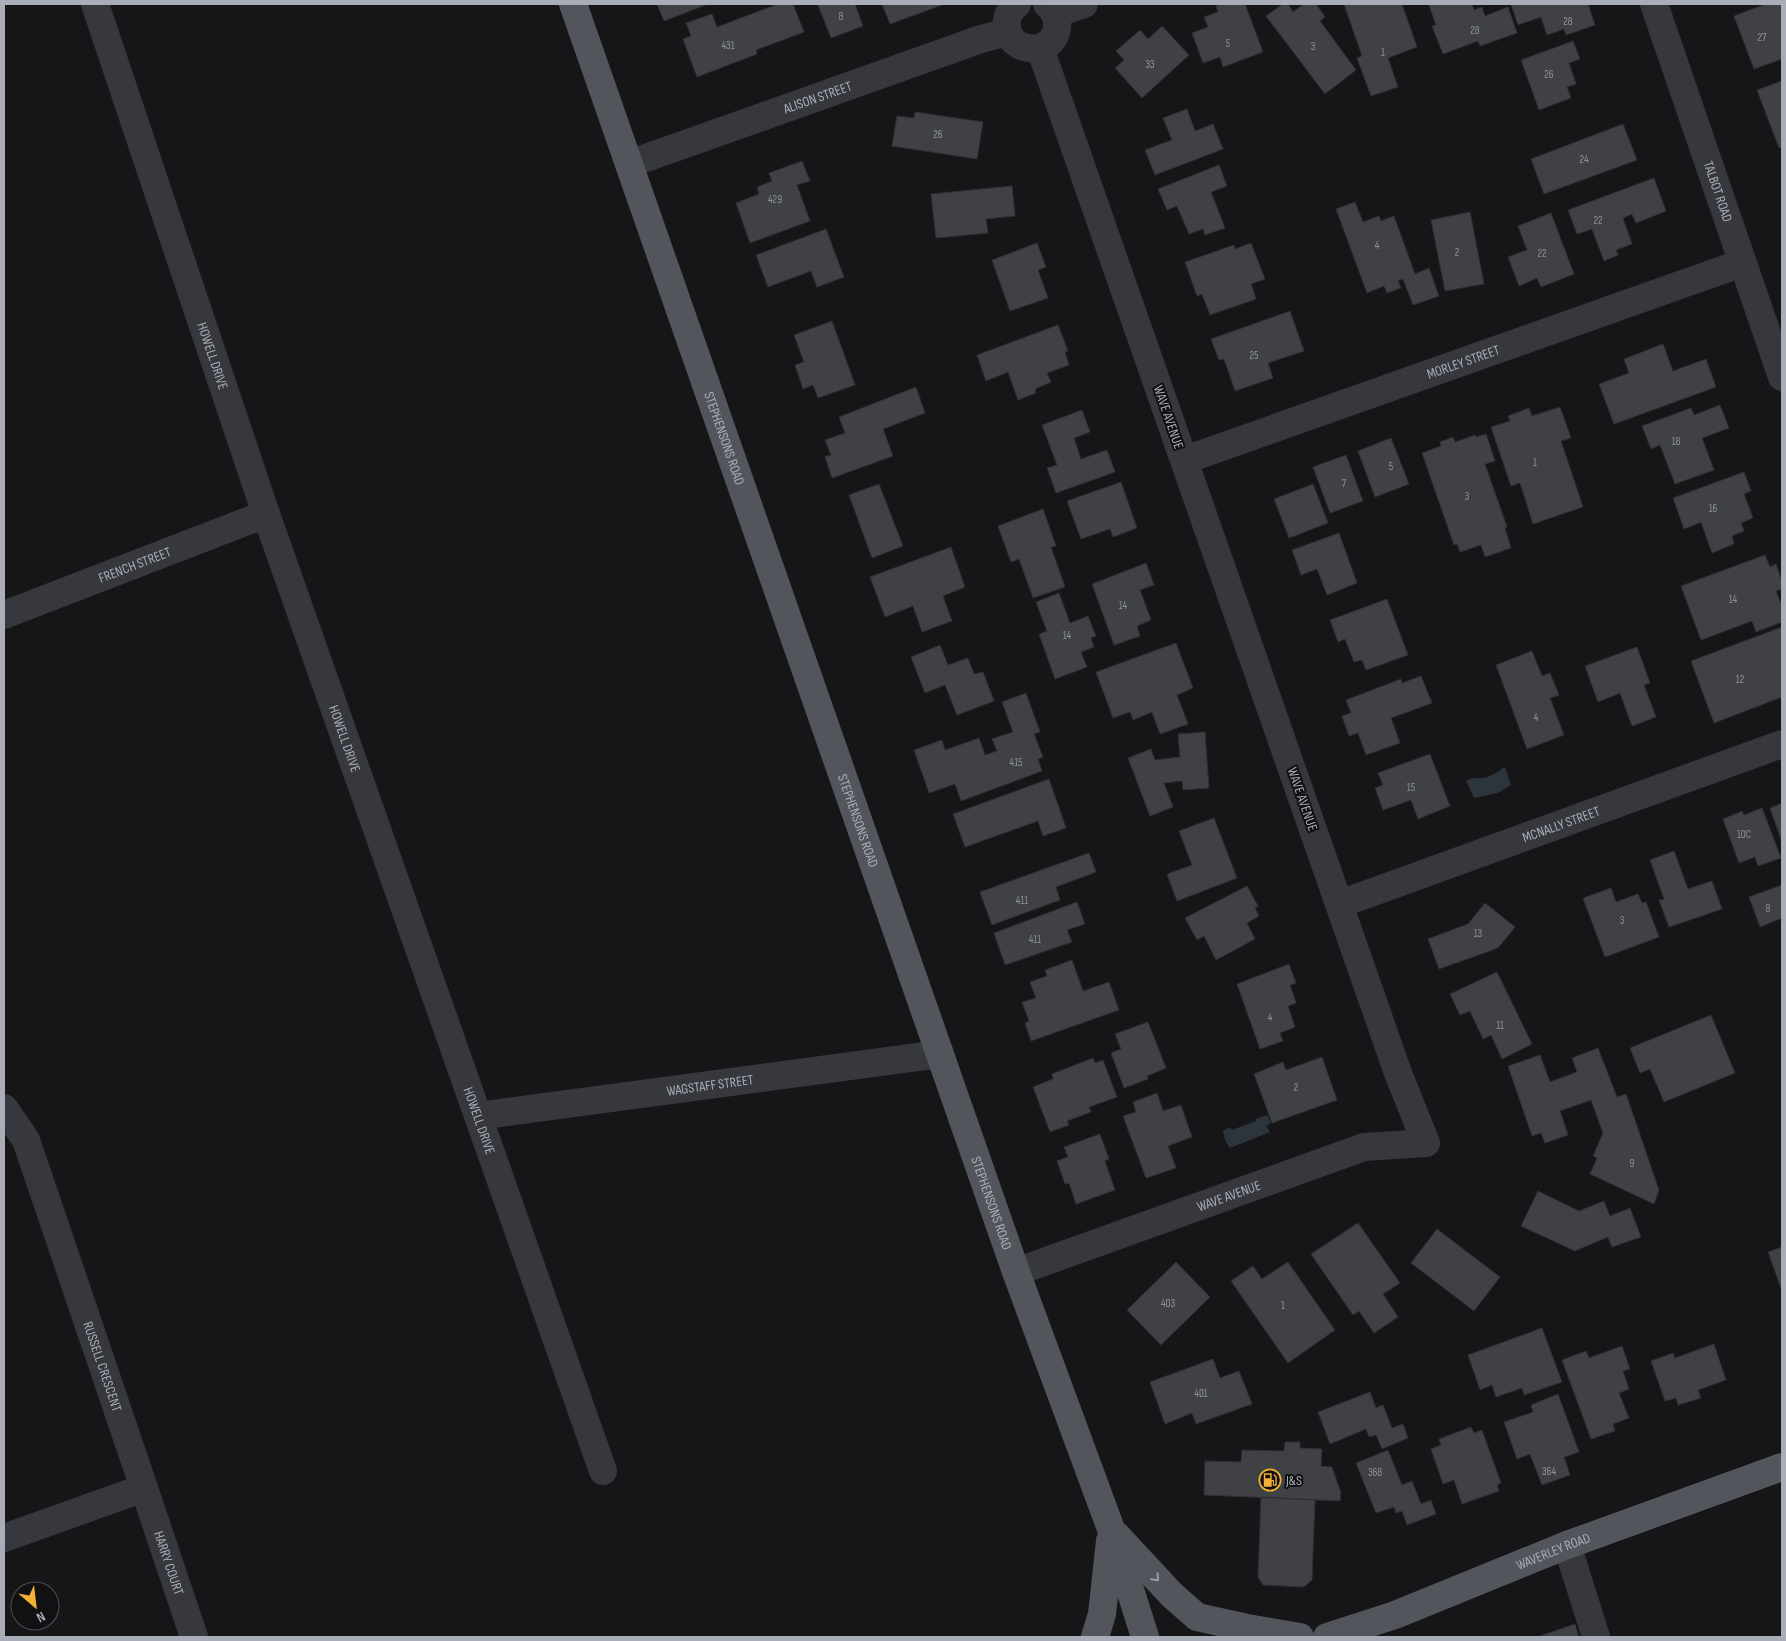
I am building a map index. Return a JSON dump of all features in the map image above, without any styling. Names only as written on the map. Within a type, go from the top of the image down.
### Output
[{"type":"main road","name":"STEPHENSONS ROAD","points":[[573,4],[1016,1272],[1111,1529],[1145,1637]]},
{"type":"main road","name":"WAVERLEY ROAD","points":[[1327,1637],[1394,1615],[1568,1545],[1782,1466]]},
{"type":"main road","points":[[1096,1637],[1102,1614],[1111,1529]]},
{"type":"main road","points":[[1111,1529],[1172,1595],[1197,1617],[1300,1637]]},
{"type":"main road","points":[[1362,1637],[1394,1615]]},
{"type":"street","name":"HOWELL DRIVE","points":[[95,4],[266,514],[603,1471]]},
{"type":"street","points":[[1017,4],[1008,14],[1006,23],[1008,32],[1015,43],[1023,48],[1031,49],[1040,48],[1052,39],[1056,31],[1057,22],[1051,9],[1084,4]]},
{"type":"street","name":"TALBOT ROAD","points":[[1654,4],[1782,377]]},
{"type":"street","name":"ALISON STREET","points":[[629,164],[972,42],[1008,32]]},
{"type":"street","name":"WAVE AVENUE","points":[[1016,1272],[1364,1147],[1426,1143],[1398,1073],[1040,48]]},
{"type":"street","name":"MORLEY STREET","points":[[1184,460],[1742,263]]},
{"type":"street","name":"FRENCH STREET","points":[[4,615],[266,514]]},
{"type":"street","name":"MCNALLY STREET","points":[[1340,904],[1782,744]]},
{"type":"street","name":"WAGSTAFF STREET","points":[[478,1116],[940,1054]]},
{"type":"street","name":"RUSSELL CRESCENT","points":[[4,1108],[26,1140],[144,1488]]},
{"type":"street","points":[[4,1538],[144,1488]]},
{"type":"street","name":"HARRY COURT","points":[[144,1488],[194,1637]]},
{"type":"street","points":[[1568,1545],[1596,1637]]},
{"type":"shaded area","points":[[1505,767],[1511,785],[1498,793],[1474,798],[1466,781],[1488,777]]},
{"type":"shaded area","points":[[1267,1115],[1271,1123],[1266,1126],[1270,1132],[1230,1148],[1225,1140],[1223,1131],[1230,1127],[1232,1130]]},
{"type":"building","points":[[657,4],[708,4],[664,21]]},
{"type":"building","points":[[778,4],[793,4],[804,32],[756,50],[757,54],[697,77],[683,39],[691,36],[686,23],[712,14],[717,27]]},
{"type":"building","points":[[855,4],[863,26],[831,38],[818,5]]},
{"type":"building","points":[[882,4],[945,4],[890,24]]},
{"type":"building","points":[[1222,4],[1245,4],[1263,52],[1223,67],[1220,57],[1203,63],[1192,33],[1208,27],[1204,17],[1218,12],[1216,6]]},
{"type":"building","points":[[1283,4],[1288,4],[1293,12],[1304,4],[1316,4],[1325,17],[1320,21],[1356,70],[1325,94],[1266,16]]},
{"type":"building","points":[[1344,4],[1402,4],[1417,47],[1388,58],[1398,87],[1371,96],[1357,58],[1362,56]]},
{"type":"building","points":[[1472,4],[1474,10],[1482,7],[1485,16],[1508,7],[1517,33],[1480,46],[1478,41],[1443,54],[1432,26],[1436,25],[1429,5]]},
{"type":"building","points":[[1511,4],[1588,4],[1595,25],[1566,35],[1564,29],[1547,35],[1541,17],[1518,25]]},
{"type":"building","points":[[1766,4],[1782,4],[1782,59],[1754,69],[1734,16]]},
{"type":"building","points":[[1162,26],[1189,55],[1142,98],[1115,68],[1124,60],[1116,51],[1140,30],[1148,39]]},
{"type":"building","points":[[1573,41],[1580,59],[1569,63],[1576,84],[1567,87],[1571,98],[1539,110],[1521,60]]},
{"type":"building","points":[[1782,81],[1782,147],[1779,148],[1757,90]]},
{"type":"building","points":[[1187,109],[1195,131],[1213,124],[1223,149],[1155,175],[1145,150],[1172,140],[1163,118]]},
{"type":"building","points":[[915,112],[983,122],[977,159],[892,146],[897,116],[914,118]]},
{"type":"building","points":[[1623,124],[1637,160],[1544,194],[1531,159]]},
{"type":"building","points":[[802,161],[810,181],[797,185],[810,221],[750,243],[736,203],[759,194],[757,187],[772,181],[769,173]]},
{"type":"building","points":[[1219,165],[1227,186],[1211,192],[1225,228],[1205,235],[1203,229],[1189,234],[1177,206],[1167,210],[1158,189]]},
{"type":"building","points":[[1654,178],[1666,211],[1636,223],[1632,214],[1623,218],[1632,244],[1616,250],[1618,255],[1604,261],[1592,229],[1577,234],[1568,210]]},
{"type":"building","points":[[1012,186],[1015,216],[986,219],[988,233],[936,238],[931,194]]},
{"type":"building","points":[[1355,202],[1363,222],[1379,216],[1381,221],[1394,216],[1415,274],[1429,268],[1439,296],[1413,305],[1403,279],[1398,281],[1401,288],[1387,293],[1384,286],[1367,293],[1336,209]]},
{"type":"building","points":[[1470,212],[1484,284],[1445,291],[1431,220]]},
{"type":"building","points":[[1551,213],[1574,274],[1541,287],[1537,278],[1519,286],[1508,257],[1527,250],[1518,226]]},
{"type":"building","points":[[826,229],[844,277],[817,287],[811,271],[768,287],[756,255]]},
{"type":"building","points":[[1037,243],[1046,267],[1038,270],[1048,298],[1010,311],[992,260]]},
{"type":"building","points":[[1251,243],[1265,279],[1251,284],[1256,299],[1210,315],[1202,294],[1197,296],[1185,262],[1234,245],[1235,249]]},
{"type":"building","points":[[1290,311],[1304,351],[1268,363],[1273,378],[1235,391],[1224,359],[1219,360],[1211,339]]},
{"type":"building","points":[[832,321],[855,385],[818,398],[813,385],[803,389],[795,365],[804,362],[794,335]]},
{"type":"building","points":[[1058,325],[1068,351],[1065,352],[1069,365],[1047,373],[1051,382],[1035,389],[1036,393],[1018,400],[1008,372],[986,381],[977,355]]},
{"type":"building","points":[[1663,344],[1673,371],[1706,359],[1716,387],[1614,424],[1599,384],[1629,373],[1624,359]]},
{"type":"building","points":[[916,387],[925,413],[883,429],[893,456],[832,478],[825,457],[831,455],[825,440],[845,433],[839,417]]},
{"type":"building","points":[[1720,405],[1729,428],[1702,438],[1714,470],[1675,484],[1660,445],[1651,449],[1642,426],[1691,408],[1694,415]]},
{"type":"building","points":[[1560,407],[1571,438],[1561,441],[1583,507],[1533,524],[1520,483],[1511,486],[1491,427],[1510,421],[1508,416],[1529,408],[1532,416]]},
{"type":"building","points":[[1082,410],[1090,432],[1074,438],[1081,459],[1107,450],[1115,472],[1056,493],[1047,468],[1057,465],[1042,425]]},
{"type":"building","points":[[1486,434],[1495,461],[1485,464],[1507,527],[1505,528],[1511,548],[1485,557],[1481,545],[1460,552],[1457,544],[1454,545],[1422,453],[1441,446],[1440,442],[1453,437],[1455,442],[1475,435],[1476,437]]},
{"type":"building","points":[[1391,438],[1409,484],[1375,497],[1358,451]]},
{"type":"building","points":[[1346,455],[1363,501],[1330,513],[1313,467]]},
{"type":"building","points":[[1744,472],[1751,491],[1744,494],[1753,518],[1741,523],[1744,531],[1732,536],[1734,544],[1712,553],[1701,522],[1684,529],[1673,498]]},
{"type":"building","points":[[1121,482],[1137,528],[1113,537],[1110,529],[1081,539],[1067,501]]},
{"type":"building","points":[[879,484],[903,546],[872,558],[849,495]]},
{"type":"building","points":[[1313,484],[1328,523],[1289,538],[1274,499]]},
{"type":"building","points":[[1043,509],[1056,546],[1051,547],[1065,587],[1033,598],[1019,559],[1011,562],[998,526]]},
{"type":"building","points":[[1339,533],[1357,583],[1327,595],[1317,569],[1301,575],[1292,550]]},
{"type":"building","points":[[951,547],[965,587],[943,596],[952,621],[922,632],[913,606],[885,617],[870,577]]},
{"type":"building","points":[[1765,555],[1770,567],[1776,564],[1782,582],[1782,589],[1776,591],[1782,606],[1782,622],[1756,632],[1752,621],[1701,640],[1681,586]]},
{"type":"building","points":[[1146,563],[1154,585],[1140,590],[1151,620],[1137,626],[1140,636],[1114,645],[1092,584]]},
{"type":"building","points":[[1059,593],[1070,623],[1088,616],[1096,636],[1091,638],[1094,647],[1081,652],[1087,667],[1055,679],[1039,634],[1047,631],[1036,602]]},
{"type":"building","points":[[1387,599],[1408,655],[1366,670],[1362,660],[1354,662],[1345,639],[1338,642],[1330,620]]},
{"type":"building","points":[[1782,627],[1782,697],[1714,723],[1691,661]]},
{"type":"building","points":[[1176,643],[1193,688],[1177,695],[1188,724],[1160,734],[1152,712],[1133,720],[1130,712],[1113,718],[1096,672]]},
{"type":"building","points":[[940,645],[948,665],[968,658],[974,674],[983,672],[994,701],[957,715],[945,685],[925,693],[911,657]]},
{"type":"building","points":[[1637,647],[1650,683],[1644,685],[1656,717],[1632,726],[1620,693],[1598,702],[1585,666]]},
{"type":"building","points":[[1532,651],[1542,676],[1550,673],[1559,695],[1550,698],[1564,735],[1527,749],[1496,665]]},
{"type":"building","points":[[1421,676],[1432,703],[1391,718],[1400,743],[1366,755],[1358,733],[1349,736],[1342,716],[1351,713],[1346,700],[1401,679],[1402,683]]},
{"type":"building","points":[[1026,693],[1040,732],[1034,734],[1043,757],[1038,759],[1042,771],[961,801],[955,784],[929,793],[914,750],[942,740],[945,750],[979,738],[985,755],[997,751],[992,739],[1013,732],[1002,702]]},
{"type":"building","points":[[1205,732],[1209,788],[1183,790],[1182,781],[1164,783],[1173,807],[1150,816],[1128,758],[1151,749],[1155,760],[1180,757],[1178,734]]},
{"type":"building","points":[[1430,754],[1450,806],[1418,819],[1411,800],[1383,810],[1375,788],[1383,785],[1378,773]]},
{"type":"building","points":[[1049,779],[1066,828],[1043,836],[1038,821],[965,847],[953,814]]},
{"type":"building","points":[[1782,803],[1782,842],[1770,808]]},
{"type":"building","points":[[1762,808],[1781,858],[1758,866],[1755,857],[1739,863],[1723,819],[1742,811],[1744,815]]},
{"type":"building","points":[[1214,818],[1237,878],[1177,901],[1167,874],[1192,865],[1179,831]]},
{"type":"building","points":[[1674,851],[1688,889],[1712,881],[1722,909],[1669,927],[1659,900],[1664,899],[1650,860]]},
{"type":"building","points":[[1089,853],[1096,872],[1056,887],[1060,900],[992,925],[980,892]]},
{"type":"building","points":[[1782,885],[1782,918],[1760,927],[1749,897]]},
{"type":"building","points":[[1247,886],[1258,906],[1255,908],[1259,916],[1247,923],[1255,939],[1216,960],[1204,936],[1197,940],[1185,918]]},
{"type":"building","points":[[1611,888],[1616,902],[1638,894],[1642,903],[1646,902],[1659,937],[1605,957],[1583,898]]},
{"type":"building","points":[[1077,902],[1085,924],[1067,930],[1072,942],[1005,965],[994,933]]},
{"type":"building","points":[[1485,903],[1515,927],[1498,948],[1439,969],[1428,939],[1468,924]]},
{"type":"building","points":[[1072,960],[1083,991],[1109,982],[1119,1010],[1031,1041],[1025,1023],[1029,1021],[1022,1002],[1036,998],[1030,982],[1047,976],[1045,970]]},
{"type":"building","points":[[1289,964],[1296,983],[1290,985],[1296,1003],[1288,1006],[1295,1027],[1280,1033],[1283,1041],[1260,1049],[1237,984]]},
{"type":"building","points":[[1497,972],[1532,1044],[1502,1059],[1491,1035],[1483,1039],[1470,1011],[1460,1015],[1450,994]]},
{"type":"building","points":[[1711,1015],[1735,1073],[1664,1102],[1650,1069],[1640,1073],[1630,1048]]},
{"type":"building","points":[[1148,1022],[1166,1068],[1147,1076],[1148,1079],[1124,1088],[1111,1053],[1121,1049],[1115,1034]]},
{"type":"building","points":[[1598,1048],[1617,1097],[1626,1094],[1659,1190],[1654,1204],[1590,1174],[1597,1158],[1593,1156],[1603,1133],[1591,1100],[1560,1111],[1568,1135],[1545,1143],[1541,1133],[1532,1136],[1508,1066],[1540,1055],[1550,1082],[1577,1072],[1572,1058]]},
{"type":"building","points":[[1322,1057],[1337,1100],[1272,1123],[1254,1074],[1283,1062],[1286,1070]]},
{"type":"building","points":[[1093,1058],[1095,1063],[1103,1060],[1117,1097],[1089,1107],[1091,1112],[1067,1121],[1069,1125],[1050,1132],[1033,1087],[1053,1079],[1052,1074]]},
{"type":"building","points":[[1157,1093],[1163,1111],[1181,1105],[1192,1137],[1168,1146],[1176,1168],[1146,1178],[1123,1116],[1136,1112],[1133,1102]]},
{"type":"building","points":[[1100,1134],[1109,1159],[1105,1161],[1115,1190],[1076,1204],[1069,1183],[1065,1184],[1057,1161],[1068,1157],[1064,1147]]},
{"type":"building","points":[[1538,1191],[1579,1211],[1604,1201],[1610,1216],[1630,1208],[1641,1237],[1612,1247],[1608,1237],[1575,1251],[1521,1226]]},
{"type":"building","points":[[1358,1223],[1400,1283],[1383,1294],[1398,1317],[1374,1333],[1359,1311],[1353,1315],[1311,1254]]},
{"type":"building","points":[[1437,1229],[1500,1277],[1474,1311],[1411,1263]]},
{"type":"building","points":[[1782,1247],[1782,1291],[1768,1252]]},
{"type":"building","points":[[1176,1262],[1210,1297],[1161,1345],[1127,1310]]},
{"type":"building","points":[[1288,1262],[1335,1330],[1288,1363],[1231,1281],[1253,1266],[1262,1279]]},
{"type":"building","points":[[1542,1328],[1562,1382],[1524,1395],[1522,1388],[1496,1397],[1492,1385],[1480,1390],[1468,1355]]},
{"type":"building","points":[[1714,1344],[1726,1380],[1698,1390],[1701,1398],[1678,1405],[1676,1398],[1665,1401],[1651,1361],[1673,1353],[1675,1358]]},
{"type":"building","points":[[1622,1346],[1630,1369],[1623,1371],[1629,1389],[1619,1393],[1629,1418],[1613,1424],[1615,1431],[1591,1439],[1562,1360],[1586,1351],[1589,1358]]},
{"type":"building","points":[[1213,1359],[1220,1378],[1239,1371],[1252,1404],[1196,1424],[1192,1413],[1165,1424],[1150,1382]]},
{"type":"building","points":[[1370,1392],[1376,1408],[1383,1405],[1392,1428],[1403,1424],[1408,1438],[1382,1449],[1376,1435],[1369,1437],[1366,1429],[1330,1444],[1318,1412]]},
{"type":"building","points":[[1558,1394],[1579,1452],[1564,1457],[1570,1475],[1542,1485],[1530,1454],[1517,1459],[1504,1422],[1533,1412],[1531,1405]]},
{"type":"building","points":[[1471,1427],[1474,1433],[1482,1430],[1501,1483],[1497,1485],[1499,1491],[1462,1504],[1454,1480],[1443,1484],[1431,1449],[1441,1445],[1439,1439]]},
{"type":"building","name":"J&S","points":[[1285,1442],[1300,1442],[1300,1448],[1322,1449],[1321,1466],[1332,1467],[1341,1493],[1340,1501],[1204,1495],[1205,1461],[1241,1462],[1242,1450],[1284,1451]]},
{"type":"building","points":[[1388,1450],[1402,1485],[1412,1481],[1421,1504],[1431,1500],[1436,1514],[1407,1525],[1402,1511],[1396,1513],[1394,1507],[1376,1513],[1356,1463]]},
{"type":"building","points":[[1261,1497],[1315,1500],[1312,1580],[1304,1587],[1263,1585],[1258,1577]]},
{"type":"building","points":[[1575,1624],[1579,1637],[1537,1637]]},
{"type":"place","name":"J&S","points":[[1270,1480]]}]
